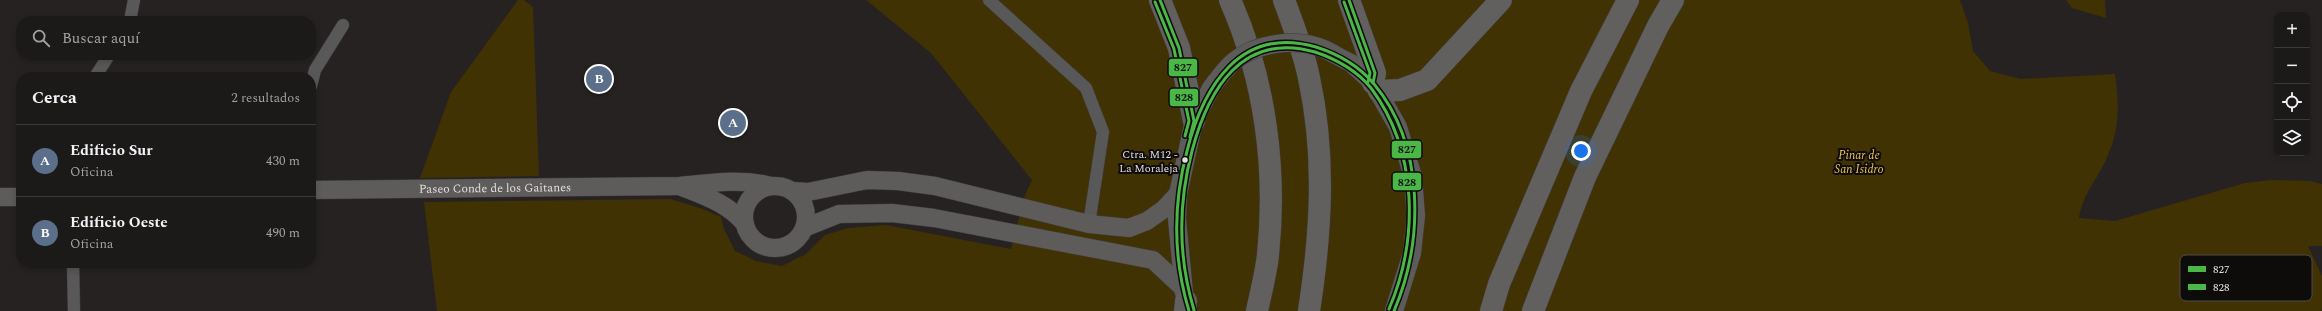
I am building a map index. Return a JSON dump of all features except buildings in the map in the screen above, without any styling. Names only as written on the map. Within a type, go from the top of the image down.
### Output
[{"type":"highway","points":[[1160,0],[1179,48],[1194,121]]},
{"type":"highway","points":[[1230,0],[1256,72],[1270,161],[1268,256],[1257,311]]},
{"type":"highway","points":[[1284,0],[1309,77],[1318,129],[1321,173],[1318,255],[1309,311]]},
{"type":"highway","points":[[1349,0],[1375,73],[1376,87],[1400,90],[1427,80],[1501,0]]},
{"type":"highway","points":[[1491,311],[1499,284],[1581,91],[1628,0]]},
{"type":"highway","points":[[1533,311],[1584,176],[1658,26],[1673,0]]},
{"type":"street","points":[[131,16],[134,0]]},
{"type":"street","points":[[989,0],[1086,88],[1103,132],[1089,224]]},
{"type":"street","points":[[314,72],[343,25]]},
{"type":"street","points":[[1186,303],[1177,219],[1178,194],[1194,121],[1211,88],[1234,61],[1263,47],[1284,43],[1303,44],[1323,48],[1351,64],[1376,87],[1398,126],[1413,185],[1416,216],[1412,253],[1396,310]]},
{"type":"street","points":[[98,72],[106,60]]},
{"type":"street","points":[[792,191],[808,192],[867,180],[898,181],[935,186],[1089,224],[1129,228],[1147,221],[1164,210],[1178,194]]},
{"type":"street","name":"Paseo Conde de los Gaitanes","points":[[316,190],[680,186],[720,182],[760,183],[771,186]]},
{"type":"street","name":"Paseo Conde de los Gaitanes","points":[[680,186],[713,199],[738,215],[745,224]]},
{"type":"street","points":[[771,186],[785,188],[792,191],[800,198],[805,208],[806,218],[804,228],[798,238],[789,245],[779,248],[768,247],[757,242],[749,234],[745,224],[744,212],[749,200],[759,191],[771,186]]},
{"type":"street","points":[[0,197],[16,197]]},
{"type":"street","points":[[804,228],[839,214],[892,213],[934,218],[1153,260],[1186,303]]},
{"type":"street","points":[[73,268],[74,311]]},
{"type":"green space","points":[[518,0],[524,0],[533,7],[539,176],[420,178],[451,92]]},
{"type":"green space","name":"Pinar de San Isidro","points":[[866,0],[1960,0],[1968,23],[1973,51],[1990,71],[2021,79],[2115,74],[2118,115],[2115,135],[2104,163],[2084,200],[2079,218],[2115,221],[2245,183],[2272,180],[2310,181],[2322,184],[2322,246],[2308,246],[2322,276],[2322,308],[2321,311],[437,311],[424,202],[670,199],[700,208],[721,217],[724,229],[735,251],[756,261],[782,266],[806,254],[825,235],[848,228],[886,225],[1011,249],[1025,195],[1032,180],[931,53]]},
{"type":"green space","points":[[2066,0],[2105,0],[2106,18],[2072,8]]},
{"type":"transit line","name":"827","points":[[1160,0],[1179,48],[1194,121],[1190,137]]},
{"type":"transit line","name":"827","points":[[1349,0],[1375,73],[1373,83]]},
{"type":"transit line","name":"828","points":[[1155,2],[1174,49],[1189,121],[1185,136]]},
{"type":"transit line","name":"828","points":[[1344,2],[1370,73],[1368,82]]},
{"type":"transit line","name":"827","points":[[1189,311],[1180,271],[1177,211],[1182,171],[1194,127],[1203,105],[1215,84],[1229,67],[1246,53],[1266,45],[1289,43],[1316,47],[1340,57],[1355,66],[1374,84],[1391,108],[1403,135],[1411,164],[1414,194],[1414,224],[1411,255],[1404,284],[1394,311]]},
{"type":"transit line","name":"828","points":[[1194,310],[1185,270],[1182,211],[1187,171],[1199,128],[1219,87],[1232,71],[1248,58],[1267,50],[1289,48],[1315,52],[1323,55],[1346,66],[1359,76],[1371,88],[1386,113],[1398,139],[1405,167],[1409,196],[1409,225],[1399,282],[1389,309]]},
{"type":"place","name":"Edificio Oeste","points":[[599,79]]},
{"type":"place","name":"Edificio Sur","points":[[733,123]]},
{"type":"place","name":"Ctra. M12 - La Moraleja","points":[[1185,160]]}]
